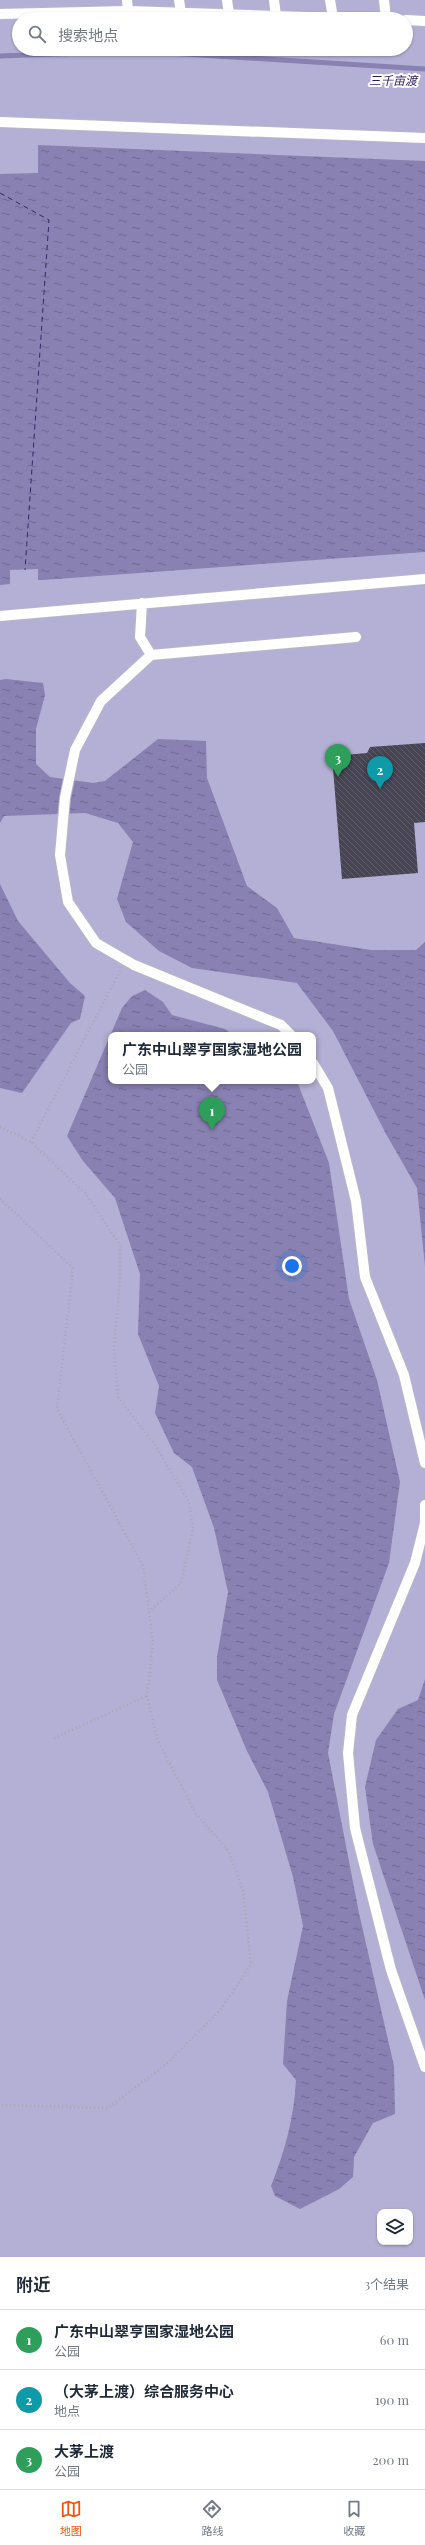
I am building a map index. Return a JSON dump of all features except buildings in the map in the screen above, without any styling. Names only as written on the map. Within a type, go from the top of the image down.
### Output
[{"type":"lane","points":[[127,0],[128,11]]},
{"type":"lane","points":[[179,0],[181,12]]},
{"type":"lane","points":[[227,0],[229,12]]},
{"type":"lane","points":[[274,0],[276,12]]},
{"type":"lane","points":[[330,0],[332,12]]},
{"type":"lane","points":[[384,0],[385,12]]},
{"type":"lane","points":[[85,12],[154,12]]},
{"type":"lane","points":[[0,14],[12,14]]},
{"type":"lane","points":[[413,20],[425,21]]},
{"type":"lane","points":[[0,122],[425,138]]},
{"type":"lane","points":[[0,616],[23,610],[142,603],[425,579]]},
{"type":"lane","points":[[142,603],[140,637],[151,655]]},
{"type":"lane","points":[[287,1032],[281,1025],[126,960],[96,943],[68,902],[60,855],[70,774],[75,750],[101,701],[151,655],[356,637]]},
{"type":"lane","points":[[316,1068],[328,1088],[356,1200],[366,1277],[404,1375],[425,1463]]},
{"type":"lane","points":[[425,1505],[425,1522],[415,1563],[352,1715],[348,1753],[355,1828],[391,1970],[425,2067]]},
{"type":"path","points":[[31,1142],[126,960]]},
{"type":"path","points":[[0,1127],[31,1142],[86,1194],[120,1245],[120,1279],[114,1350],[118,1398],[155,1445],[189,1502],[194,1528],[181,1583],[149,1612]]},
{"type":"path","points":[[0,1199],[74,1268],[57,1409],[143,1566],[153,1642],[147,1696],[157,1739],[196,1814],[228,1850],[243,1890],[251,1964],[221,2009],[170,2061],[108,2108],[0,2105]]},
{"type":"path","points":[[54,1738],[147,1696]]},
{"type":"green space","name":"三千亩渡","points":[[0,0],[425,0],[425,2257],[0,2257]]},
{"type":"water","points":[[38,145],[425,161],[425,552],[43,580],[38,580],[38,569],[10,570],[10,584],[0,585],[0,174],[38,173]]},
{"type":"water","points":[[6,679],[43,683],[45,695],[36,729],[36,764],[50,777],[93,783],[105,781],[158,739],[206,741],[207,778],[247,886],[277,908],[294,938],[371,950],[416,950],[425,942],[425,1266],[417,1188],[386,1134],[333,1031],[297,983],[192,968],[159,951],[126,922],[117,899],[133,842],[118,823],[85,813],[4,816],[0,823],[0,680]]},
{"type":"water","points":[[0,884],[18,921],[70,983],[85,996],[80,1019],[71,1023],[22,1093],[0,1088]]},
{"type":"water","points":[[145,990],[163,1002],[172,1015],[225,1029],[229,1032],[112,1032],[122,1008],[132,996]]},
{"type":"water","points":[[108,1041],[108,1084],[298,1084],[329,1163],[349,1299],[377,1380],[400,1482],[389,1563],[334,1714],[328,1753],[359,1913],[394,2066],[395,2114],[373,2123],[354,2157],[353,2177],[339,2189],[300,2209],[275,2196],[271,2186],[281,2160],[288,2134],[296,2080],[283,2064],[287,2001],[303,1926],[293,1877],[268,1792],[247,1751],[217,1680],[217,1657],[228,1592],[214,1528],[192,1467],[174,1453],[155,1413],[159,1386],[138,1334],[140,1274],[115,1198],[83,1161],[67,1136]]},
{"type":"water","points":[[425,1679],[425,2000],[373,1844],[365,1787],[376,1740],[398,1709],[418,1700]]},
{"type":"waterway","points":[[0,56],[12,56]]},
{"type":"waterway","points":[[217,56],[425,69]]},
{"type":"ferry route","points":[[0,193],[49,220],[25,570]]},
{"type":"place","name":"大茅上渡","points":[[338,777]]},
{"type":"place","name":"（大茅上渡）综合服务中心","points":[[380,789]]},
{"type":"place","name":"广东中山翠亨国家湿地公园","points":[[212,1130]]}]
